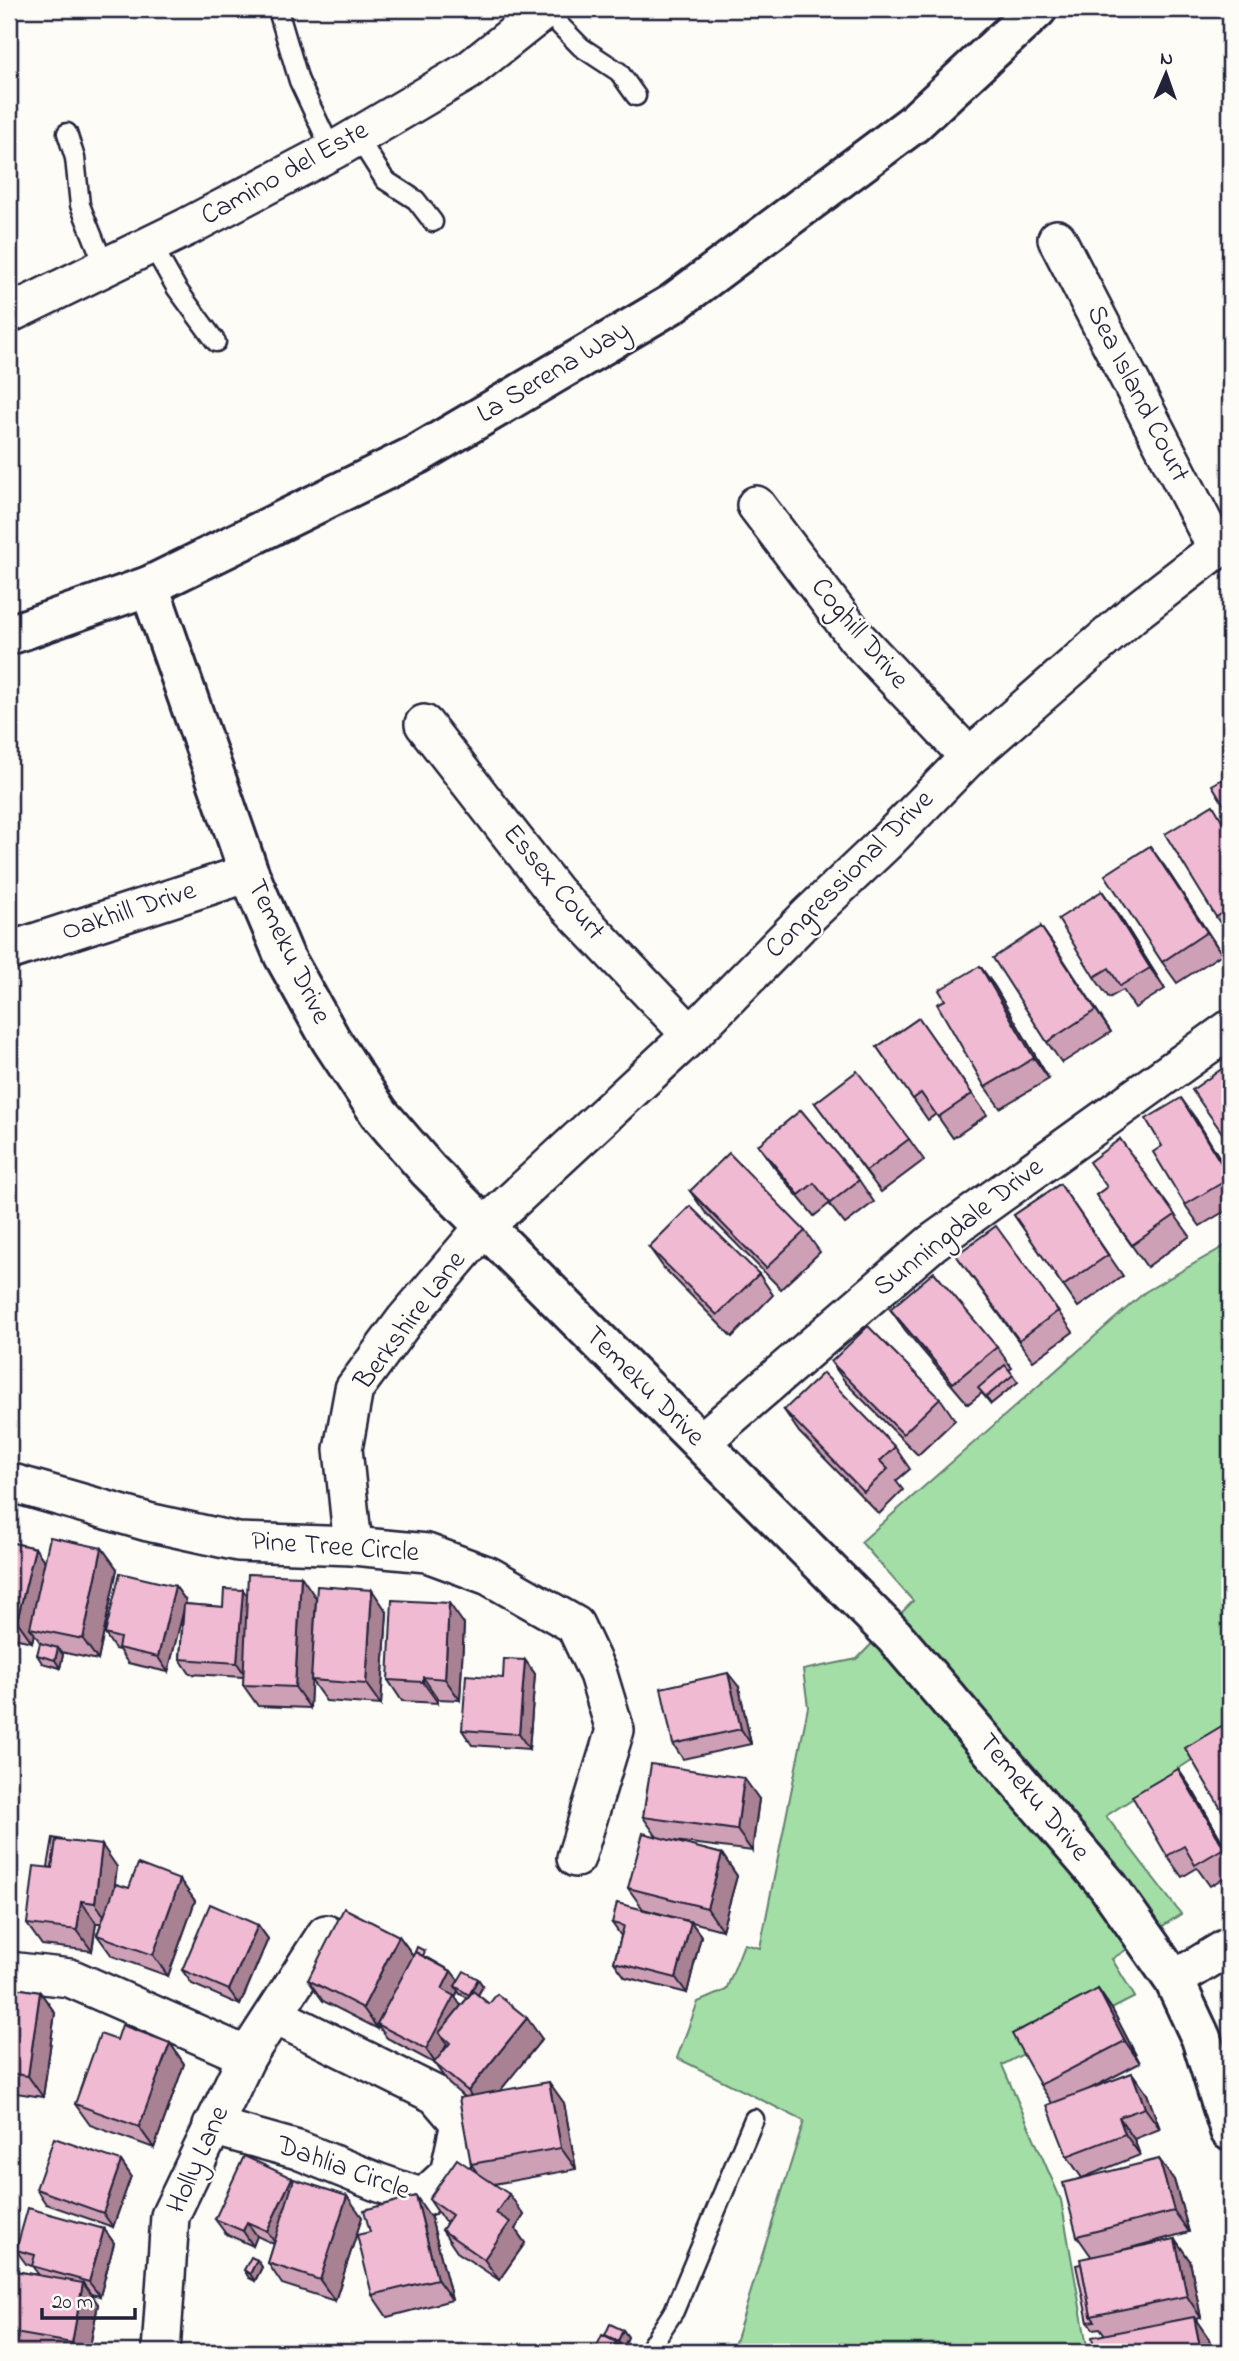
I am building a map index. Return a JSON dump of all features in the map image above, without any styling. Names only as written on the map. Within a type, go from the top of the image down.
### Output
[{"type":"street","name":"Camino del Este","points":[[9,314],[152,245],[344,143],[468,71],[545,9]]},
{"type":"street","name":"La Serena Way","points":[[9,635],[149,586],[418,454],[672,304],[913,124],[1037,9]]},
{"type":"street","name":"Sea Island Court","points":[[1057,239],[1224,545]]},
{"type":"street","name":"Coghill Drive","points":[[756,505],[856,637],[969,757]]},
{"type":"street","name":"Congressional Drive","points":[[485,1226],[691,1035],[809,915],[885,844],[969,757],[1134,613],[1224,545]]},
{"type":"street","name":"Temeku Drive","points":[[149,586],[249,873],[284,956],[331,1040],[379,1113],[428,1170],[894,1636],[1108,1886],[1174,1980],[1201,2038],[1230,2131]]},
{"type":"street","name":"Essex Court","points":[[424,724],[555,892],[691,1035]]},
{"type":"street","name":"Oakhill Drive","points":[[9,951],[249,873]]},
{"type":"street","name":"Sunningdale Drive","points":[[700,1443],[932,1243],[1230,1030]]},
{"type":"street","name":"Berkshire Lane","points":[[353,1546],[343,1449],[354,1389],[405,1320],[485,1226]]},
{"type":"street","name":"Pine Tree Circle","points":[[9,1482],[148,1522],[238,1542],[353,1546],[427,1553],[489,1576],[575,1625],[598,1674],[615,1730],[576,1858]]},
{"type":"street","name":"Holly Lane","points":[[161,2352],[170,2216],[247,2056],[326,1934]]},
{"type":"street","points":[[1174,1980],[1230,1946]]},
{"type":"street","points":[[9,1971],[70,1978],[247,2056]]},
{"type":"street","name":"Dahlia Circle","points":[[212,2126],[298,2150],[423,2198],[449,2174],[460,2123],[436,2095],[274,2015]]},
{"type":"lane","points":[[545,9],[581,47],[619,72],[636,96]]},
{"type":"lane","points":[[280,17],[299,81],[344,143],[385,180],[416,200],[433,222]]},
{"type":"lane","points":[[67,134],[75,158],[80,205],[105,267]]},
{"type":"lane","points":[[152,245],[177,289],[216,342]]},
{"type":"lane","points":[[647,2352],[674,2311],[754,2119]]},
{"type":"green space","points":[[1230,1243],[1230,1735],[1106,1816],[1181,1914],[1112,1959],[1135,1997],[1002,2065],[1061,2200],[1088,2352],[732,2352],[804,2121],[677,2058],[698,2002],[726,1990],[744,1944],[760,1948],[808,1707],[803,1670],[857,1659],[913,1601],[861,1542],[1145,1292]]},
{"type":"building","points":[[1230,775],[1230,815],[1212,785]]},
{"type":"building","points":[[1213,805],[1230,834],[1230,909],[1216,917],[1165,834]]},
{"type":"building","points":[[1150,846],[1207,932],[1162,962],[1105,875]]},
{"type":"building","points":[[1102,891],[1150,968],[1120,986],[1109,968],[1094,977],[1058,919]]},
{"type":"building","points":[[1041,927],[1096,1010],[1047,1042],[993,958]]},
{"type":"building","points":[[980,966],[1034,1058],[985,1087],[937,1004],[945,1000],[939,990]]},
{"type":"building","points":[[919,1018],[972,1094],[938,1117],[921,1093],[913,1099],[877,1047]]},
{"type":"building","points":[[1230,1063],[1230,1144],[1192,1090]]},
{"type":"building","points":[[857,1071],[909,1139],[866,1171],[815,1103]]},
{"type":"building","points":[[1181,1098],[1230,1178],[1185,1205],[1153,1152],[1162,1146],[1146,1119]]},
{"type":"building","points":[[801,1110],[859,1180],[830,1203],[814,1183],[799,1195],[758,1145]]},
{"type":"building","points":[[1120,1139],[1175,1215],[1132,1245],[1096,1195],[1107,1187],[1089,1162]]},
{"type":"building","points":[[729,1153],[805,1231],[766,1268],[690,1191]]},
{"type":"building","points":[[1060,1184],[1108,1255],[1063,1286],[1014,1215]]},
{"type":"building","points":[[690,1206],[759,1274],[717,1315],[649,1247]]},
{"type":"building","points":[[996,1226],[1058,1311],[1019,1340],[956,1255]]},
{"type":"building","points":[[934,1272],[997,1347],[953,1383],[890,1309]]},
{"type":"building","points":[[868,1326],[940,1398],[903,1434],[831,1362]]},
{"type":"building","points":[[1005,1365],[1013,1375],[986,1397],[978,1388]]},
{"type":"building","points":[[823,1373],[895,1447],[880,1461],[888,1469],[864,1492],[784,1410]]},
{"type":"building","points":[[50,1537],[102,1548],[83,1639],[30,1628]]},
{"type":"building","points":[[9,1542],[35,1548],[17,1621],[9,1619]]},
{"type":"building","points":[[120,1573],[175,1586],[158,1657],[118,1648],[120,1638],[105,1634]]},
{"type":"building","points":[[248,1574],[301,1576],[295,1687],[243,1685]]},
{"type":"building","points":[[317,1586],[372,1590],[366,1684],[311,1680]]},
{"type":"building","points":[[224,1589],[243,1590],[237,1663],[180,1659],[184,1604],[223,1607]]},
{"type":"building","points":[[392,1600],[449,1603],[445,1679],[423,1677],[423,1682],[388,1680]]},
{"type":"building","points":[[40,1643],[58,1648],[55,1660],[37,1655]]},
{"type":"building","points":[[504,1659],[525,1660],[519,1734],[462,1730],[466,1675],[503,1678]]},
{"type":"building","points":[[728,1673],[741,1729],[673,1744],[661,1688]]},
{"type":"building","points":[[1230,1721],[1230,1824],[1185,1748]]},
{"type":"building","points":[[651,1764],[744,1778],[737,1830],[643,1817]]},
{"type":"building","points":[[1178,1769],[1224,1848],[1195,1865],[1184,1846],[1167,1856],[1132,1796]]},
{"type":"building","points":[[643,1833],[722,1854],[707,1908],[628,1888]]},
{"type":"building","points":[[53,1838],[64,1841],[56,1840],[52,1868],[48,1867]]},
{"type":"building","points":[[56,1840],[102,1845],[95,1903],[81,1901],[77,1930],[27,1924],[34,1866],[52,1868]]},
{"type":"building","points":[[138,1864],[180,1880],[153,1955],[97,1935],[116,1884],[129,1888]]},
{"type":"building","points":[[617,1903],[691,1922],[676,1978],[614,1962],[624,1926],[612,1923]]},
{"type":"building","points":[[210,1904],[258,1925],[229,1990],[182,1970]]},
{"type":"building","points":[[344,1908],[399,1936],[363,2008],[308,1980]]},
{"type":"building","points":[[417,1947],[425,1951],[423,1956],[415,1952]]},
{"type":"building","points":[[415,1952],[451,1971],[442,1989],[454,1996],[426,2049],[377,2024]]},
{"type":"building","points":[[464,1971],[478,1979],[469,1995],[455,1986]]},
{"type":"building","points":[[9,1987],[40,1992],[28,2076],[9,2073]]},
{"type":"building","points":[[1098,1989],[1125,2041],[1040,2085],[1012,2034]]},
{"type":"building","points":[[473,1991],[489,2004],[497,1994],[527,2018],[468,2091],[434,2063],[450,2043],[439,2033]]},
{"type":"building","points":[[122,2025],[170,2043],[139,2127],[75,2104],[100,2034],[117,2040]]},
{"type":"building","points":[[1132,2073],[1145,2108],[1119,2117],[1125,2134],[1067,2156],[1047,2105]]},
{"type":"building","points":[[549,2082],[561,2148],[471,2164],[459,2098]]},
{"type":"building","points":[[54,2138],[121,2161],[103,2213],[36,2189]]},
{"type":"building","points":[[244,2156],[292,2178],[267,2231],[247,2222],[243,2231],[215,2219]]},
{"type":"building","points":[[457,2159],[509,2194],[496,2213],[510,2222],[484,2259],[442,2230],[452,2215],[429,2199]]},
{"type":"building","points":[[1159,2159],[1174,2211],[1077,2236],[1063,2183]]},
{"type":"building","points":[[294,2179],[347,2196],[320,2280],[268,2263]]},
{"type":"building","points":[[416,2196],[437,2279],[372,2295],[357,2235],[370,2232],[364,2210]]},
{"type":"building","points":[[28,2208],[104,2229],[89,2282],[32,2266],[35,2255],[16,2250]]},
{"type":"building","points":[[1175,2239],[1187,2296],[1091,2316],[1080,2259]]},
{"type":"building","points":[[251,2257],[257,2260],[250,2274],[244,2270]]},
{"type":"building","points":[[1081,2264],[1091,2316],[1095,2321],[1088,2322],[1076,2265]]},
{"type":"building","points":[[9,2270],[83,2283],[72,2343],[9,2332]]},
{"type":"building","points":[[1194,2317],[1201,2352],[1095,2352],[1092,2337]]},
{"type":"building","points":[[610,2324],[623,2330],[618,2341],[605,2335]]},
{"type":"building","points":[[602,2335],[616,2342],[612,2352],[594,2352]]}]
